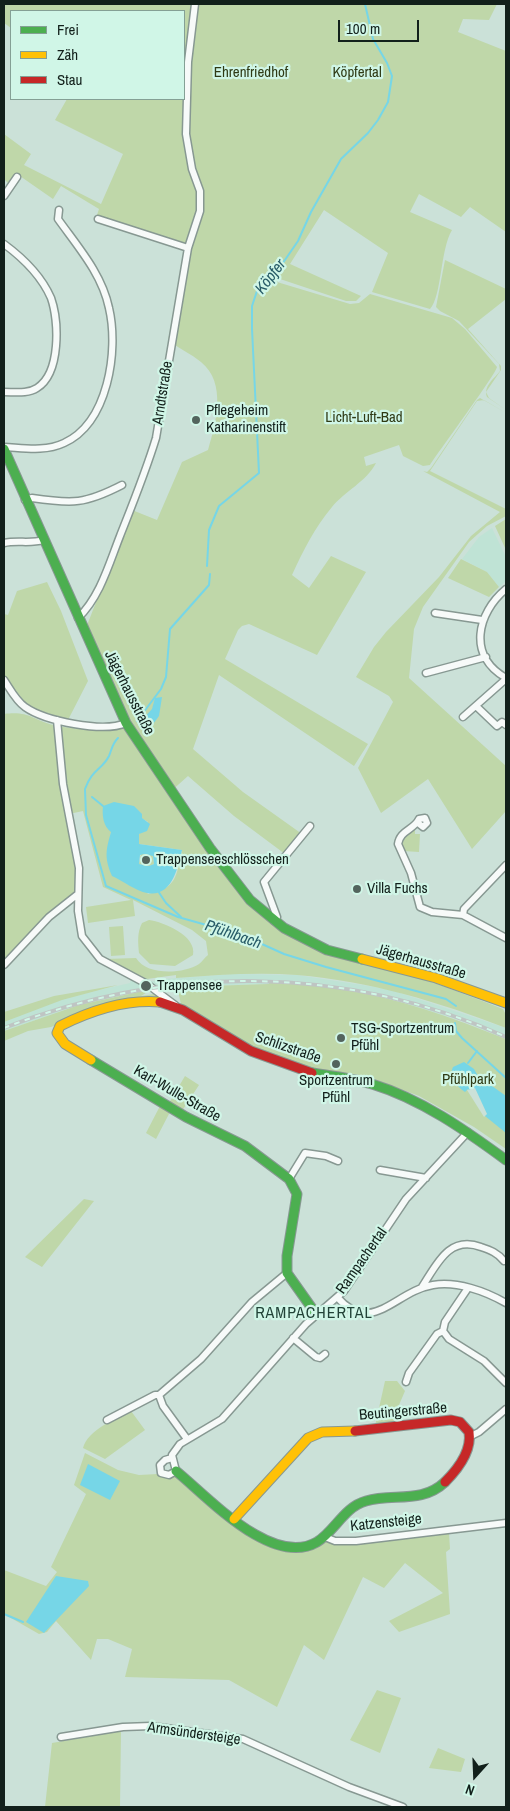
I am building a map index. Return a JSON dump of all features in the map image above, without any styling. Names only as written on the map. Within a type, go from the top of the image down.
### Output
[{"type":"street","name":"Arndtstraße","points":[[78,618],[92,601],[109,564],[156,438],[188,248],[200,211],[200,191],[192,170],[186,134],[188,62],[196,4]]},
{"type":"street","points":[[4,196],[17,177]]},
{"type":"street","points":[[4,448],[44,448],[64,443],[92,422],[102,402],[109,367],[112,333],[109,307],[94,270],[58,219],[60,210]]},
{"type":"street","points":[[98,219],[188,248]]},
{"type":"street","points":[[4,244],[22,258],[44,287],[50,298],[57,331],[54,360],[47,379],[37,388],[27,392],[4,392]]},
{"type":"street","name":"Jägerhausstraße","points":[[4,448],[25,500],[126,723],[157,771],[237,885],[250,900],[274,921],[300,938],[327,950],[436,978],[506,1003]]},
{"type":"street","points":[[25,500],[32,498],[76,503],[90,500],[122,485]]},
{"type":"street","points":[[4,543],[21,540],[35,542],[43,540]]},
{"type":"street","points":[[463,717],[506,678],[496,670],[486,657],[480,638],[482,620],[491,604],[506,589]]},
{"type":"street","points":[[435,613],[482,620]]},
{"type":"street","points":[[426,673],[486,657]]},
{"type":"street","points":[[4,680],[26,708],[58,720],[83,725],[112,726],[126,723]]},
{"type":"street","points":[[476,706],[497,726],[505,721]]},
{"type":"street","points":[[58,720],[64,789],[79,868],[80,928],[85,941],[93,953],[105,962],[156,990],[176,1006]]},
{"type":"street","points":[[418,823],[404,832],[398,844],[410,873],[418,905],[428,912],[463,915],[506,938]]},
{"type":"street","points":[[274,921],[277,917],[264,882],[310,826]]},
{"type":"street","points":[[463,915],[464,909],[506,865]]},
{"type":"street","points":[[4,965],[49,917],[78,894]]},
{"type":"street","name":"Schlizstraße","points":[[57,1029],[65,1023],[131,1003],[149,1002],[176,1006],[255,1053],[295,1068],[364,1082],[395,1093],[468,1132],[506,1160]]},
{"type":"street","name":"Karl-Wulle-Straße","points":[[57,1029],[58,1036],[65,1044],[186,1117],[245,1146],[289,1179]]},
{"type":"street","name":"Rampachertal","points":[[176,1471],[166,1475],[159,1472],[163,1462],[172,1458],[177,1446],[222,1420],[293,1338],[316,1314],[338,1297],[350,1283],[395,1214],[468,1132]]},
{"type":"street","points":[[316,1314],[287,1273],[287,1256],[297,1194],[289,1179],[305,1153],[326,1156],[338,1161]]},
{"type":"street","points":[[380,1170],[426,1178]]},
{"type":"street","points":[[422,1287],[445,1255],[462,1243],[470,1243],[495,1253],[504,1261]]},
{"type":"street","points":[[107,1420],[155,1395],[159,1395],[201,1359],[252,1302],[287,1273]]},
{"type":"street","points":[[338,1297],[351,1310],[369,1314],[422,1287],[443,1284],[468,1288],[490,1295],[506,1303]]},
{"type":"street","points":[[468,1288],[444,1322],[443,1330],[449,1339],[484,1361],[506,1383]]},
{"type":"street","points":[[406,1382],[409,1373],[437,1334],[443,1330]]},
{"type":"street","points":[[293,1338],[316,1357],[320,1358],[325,1354]]},
{"type":"street","points":[[159,1395],[163,1406],[187,1439]]},
{"type":"street","points":[[172,1458],[176,1471],[234,1519],[266,1541],[283,1547],[304,1547],[326,1537],[361,1503],[423,1497],[437,1490],[462,1462],[471,1436],[479,1432],[506,1409]]},
{"type":"street","name":"Beutingerstraße","points":[[234,1519],[301,1444],[314,1435],[392,1428],[451,1420],[464,1425],[471,1436]]},
{"type":"street","name":"Katzensteige","points":[[326,1537],[335,1541],[356,1541],[506,1523]]},
{"type":"street","name":"Armsündersteige","points":[[61,1737],[123,1727],[150,1726],[243,1739],[349,1787],[403,1807]]},
{"type":"shaded area","points":[[492,528],[506,557],[506,581],[499,587],[487,572],[462,559],[479,537]]},
{"type":"shaded area","points":[[233,974],[297,975],[388,989],[506,1028],[506,1039],[459,1020],[393,1000],[341,989],[269,981],[269,984],[191,986],[166,990],[161,987],[79,1005],[4,1031],[4,1022],[25,1013],[69,997],[130,983],[131,980],[138,984],[164,979]]},
{"type":"green space","points":[[4,4],[497,4],[489,20],[463,19],[458,32],[506,51],[506,232],[470,207],[461,217],[419,194],[410,212],[452,230],[445,249],[437,294],[430,309],[372,292],[388,253],[324,210],[290,264],[361,296],[356,301],[346,301],[280,279],[277,282],[350,304],[359,303],[370,294],[452,318],[465,329],[497,367],[430,465],[423,466],[403,456],[399,445],[364,457],[366,466],[376,463],[372,470],[337,501],[315,531],[292,575],[309,588],[331,556],[366,572],[317,655],[249,624],[242,626],[238,630],[225,659],[368,744],[354,766],[219,675],[193,749],[243,792],[302,834],[285,854],[234,816],[188,776],[169,793],[250,905],[269,921],[312,945],[335,954],[431,982],[503,1009],[506,1015],[506,1028],[430,1001],[351,982],[297,975],[267,974],[176,978],[176,975],[147,979],[105,959],[136,958],[148,968],[175,971],[184,970],[199,964],[208,955],[206,941],[192,930],[133,900],[135,916],[88,923],[86,907],[131,900],[103,887],[83,811],[69,814],[78,860],[80,898],[68,904],[48,920],[4,969],[4,714],[25,715],[46,723],[70,728],[123,728],[126,711],[84,633],[132,510],[157,520],[182,462],[208,450],[214,428],[217,404],[217,392],[209,371],[197,359],[168,341],[185,249],[95,221],[99,209],[61,186],[53,199],[17,174],[10,185],[4,179],[4,134],[31,154],[24,165],[101,204],[123,154],[55,120],[66,100],[185,100],[185,10],[10,10],[10,27],[4,23]],"holes":[[[139,811],[141,818],[148,822],[139,834],[139,844],[182,850],[174,880],[165,888],[148,894],[110,837],[111,832]]]},
{"type":"green space","points":[[445,260],[506,289],[506,299],[468,329],[501,366],[501,370],[486,392],[490,383],[500,371],[499,364],[459,321],[436,307]]},
{"type":"green space","points":[[480,398],[484,400],[477,401],[430,471],[506,509],[506,516],[487,526],[469,542],[423,607],[414,629],[409,678],[506,766],[506,811],[472,849],[428,779],[381,813],[358,768],[393,702],[389,696],[356,677],[374,647],[386,632],[439,577],[471,536],[500,512],[423,471],[427,472],[431,468],[477,400]]},
{"type":"green space","points":[[506,519],[506,550],[495,526]]},
{"type":"green space","points":[[461,559],[487,572],[499,587],[489,597],[448,578]]},
{"type":"green space","points":[[47,582],[61,611],[88,681],[68,720],[29,707],[4,676],[4,614],[8,615],[17,591]]},
{"type":"green space","points":[[415,829],[415,834],[420,834],[419,852],[403,851],[402,839]]},
{"type":"green space","name":"Trappenseeschlösschen","points":[[141,854],[153,855],[154,864],[149,866],[139,864]]},
{"type":"green space","points":[[149,920],[171,927],[185,936],[193,948],[193,955],[175,966],[150,964],[139,953],[138,941],[142,923]]},
{"type":"green space","points":[[123,926],[125,955],[111,956],[109,927]]},
{"type":"green space","name":"TSG-Sportzentrum Pfühl","points":[[269,981],[363,993],[405,1003],[446,1016],[506,1039],[506,1149],[474,1127],[419,1096],[366,1076],[317,1069],[264,1053],[241,1042],[181,1004],[177,987],[269,984]]},
{"type":"green space","points":[[118,985],[62,1000],[4,1022],[4,1012],[54,996]]},
{"type":"green space","points":[[149,991],[141,996],[154,994],[158,997],[157,999],[83,1014],[51,1027],[28,1031],[4,1041],[4,1031],[79,1005]]},
{"type":"green space","points":[[185,1076],[199,1085],[182,1111],[169,1103]]},
{"type":"green space","points":[[160,1106],[170,1112],[156,1139],[146,1133]]},
{"type":"green space","points":[[84,1199],[94,1201],[42,1267],[25,1257]]},
{"type":"green space","points":[[385,1381],[397,1381],[405,1391],[393,1424],[375,1426]]},
{"type":"green space","points":[[131,1411],[145,1430],[105,1459],[83,1448],[96,1430]]},
{"type":"green space","points":[[85,1453],[118,1470],[139,1475],[176,1473],[280,1548],[325,1541],[338,1544],[449,1533],[450,1549],[446,1552],[450,1614],[399,1632],[389,1621],[443,1593],[405,1563],[384,1588],[363,1577],[324,1660],[304,1645],[277,1707],[229,1680],[125,1677],[132,1649],[108,1639],[97,1639],[91,1660],[56,1621],[47,1632],[39,1634],[4,1614],[4,1570],[46,1586],[57,1572],[51,1567],[86,1494],[74,1485]]},
{"type":"green space","points":[[377,1690],[401,1698],[380,1753],[350,1740]]},
{"type":"green space","points":[[121,1731],[120,1807],[45,1807],[52,1743]]},
{"type":"green space","points":[[438,1748],[465,1759],[461,1772],[429,1768]]},
{"type":"water","points":[[162,697],[159,716],[148,731],[141,721],[152,709],[155,698]]},
{"type":"water","points":[[114,802],[134,806],[142,814],[142,818],[150,824],[147,831],[139,834],[139,844],[182,850],[176,872],[168,886],[162,891],[156,893],[143,892],[112,876],[107,854],[111,832],[106,827],[103,806]],"holes":[[[140,855],[153,856],[154,864],[149,866],[139,864]]]},
{"type":"water","points":[[464,1062],[474,1069],[478,1076],[506,1096],[506,1133],[485,1116],[468,1089],[465,1092],[452,1078],[453,1067]]},
{"type":"water","points":[[88,1464],[120,1481],[110,1500],[80,1485]]},
{"type":"water","points":[[56,1576],[88,1581],[89,1586],[44,1633],[26,1622]]},
{"type":"pier","points":[[475,1088],[487,1114],[484,1117],[467,1090]]},
{"type":"waterway","name":"Köpfer","points":[[207,566],[209,530],[219,506],[259,473],[252,329],[252,306],[257,291],[276,273],[298,241],[311,212],[341,159],[368,133],[388,102],[392,76],[373,39],[365,4]]},
{"type":"waterway","name":"Köpfer","points":[[137,721],[161,689],[166,677],[170,629],[209,585],[210,574]]},
{"type":"waterway","name":"Köpfer","points":[[85,789],[91,777],[106,761],[113,744],[118,738]]},
{"type":"waterway","name":"Pfühlbach","points":[[85,790],[86,815],[106,886],[178,917],[242,935],[284,954],[446,999],[456,1006]]},
{"type":"waterway","name":"Köpfer","points":[[92,797],[103,806]]},
{"type":"waterway","points":[[158,891],[166,903],[181,917]]},
{"type":"waterway","name":"Pfühlbach","points":[[455,1023],[456,1031],[462,1038],[506,1078]]},
{"type":"waterway","points":[[468,1063],[477,1051]]},
{"type":"waterway","points":[[4,1614],[23,1622]]},
{"type":"railway","points":[[4,1028],[66,1007],[129,992],[192,983],[256,981],[319,985],[383,996],[445,1013],[506,1037]]},
{"type":"traffic: fast","points":[[4,449],[126,723],[210,848],[250,900],[284,928],[327,950],[362,959]]},
{"type":"traffic: fast","points":[[91,1060],[186,1117],[245,1146],[289,1179],[297,1194],[287,1256],[287,1273],[316,1314]]},
{"type":"traffic: fast","points":[[312,1073],[364,1082],[408,1098],[442,1116],[506,1160]]},
{"type":"traffic: fast","points":[[176,1471],[223,1512],[261,1538],[280,1546],[299,1547],[317,1542],[358,1504],[376,1499],[417,1496],[436,1489],[445,1482]]},
{"type":"traffic: slow","points":[[362,959],[436,978],[506,1003]]},
{"type":"traffic: slow","points":[[91,1060],[65,1044],[57,1033],[60,1026],[108,1007],[134,1002],[160,1002]]},
{"type":"traffic: slow","points":[[234,1519],[308,1438],[322,1432],[355,1431]]},
{"type":"traffic: jam","points":[[160,1002],[183,1010],[251,1051],[312,1073]]},
{"type":"traffic: jam","points":[[355,1431],[451,1420],[460,1422],[469,1432],[468,1446],[463,1459],[445,1482]]},
{"type":"place","name":"Pflegeheim Katharinenstift","points":[[196,420]]},
{"type":"place","name":"Trappenseeschlösschen","points":[[146,860]]},
{"type":"place","name":"Villa Fuchs","points":[[357,889]]},
{"type":"place","name":"Trappensee","points":[[146,986]]},
{"type":"place","name":"TSG-Sportzentrum Pfühl","points":[[341,1038]]},
{"type":"place","name":"Sportzentrum Pfühl","points":[[336,1064]]},
{"type":"district","name":"RAMPACHERTAL","points":[[314,1314]]},
{"type":"park label","name":"Ehrenfriedhof","points":[[251,73]]},
{"type":"park label","name":"Köpfertal","points":[[357,73]]},
{"type":"park label","name":"Licht-Luft-Bad","points":[[364,418]]},
{"type":"park label","name":"Pfühlpark","points":[[468,1080]]}]
